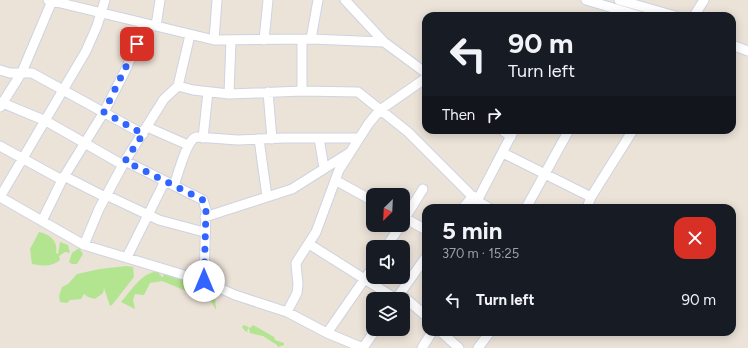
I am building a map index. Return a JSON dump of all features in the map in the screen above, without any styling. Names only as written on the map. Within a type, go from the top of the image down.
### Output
[{"type":"street","points":[[105,0],[102,12],[86,51],[0,197],[84,245],[204,281],[235,295],[287,312],[327,333],[363,348],[371,336]]},
{"type":"street","points":[[156,26],[160,0]]},
{"type":"street","points":[[214,40],[217,0]]},
{"type":"street","points":[[264,40],[268,0]]},
{"type":"street","points":[[311,39],[318,0]]},
{"type":"street","points":[[345,0],[384,42],[422,70]]},
{"type":"street","points":[[586,0],[626,12]]},
{"type":"street","points":[[619,0],[661,12]]},
{"type":"street","points":[[696,12],[704,0]]},
{"type":"street","points":[[204,281],[205,217],[203,200],[85,144],[46,121],[1,104],[22,72],[56,1],[214,40],[311,39],[384,42]]},
{"type":"street","points":[[42,221],[63,178],[104,112],[137,44],[143,23]]},
{"type":"street","points":[[84,245],[106,196],[124,163],[164,99],[178,86],[190,35]]},
{"type":"street","points":[[229,94],[231,40]]},
{"type":"street","points":[[302,40],[302,91]]},
{"type":"street","points":[[736,46],[748,51]]},
{"type":"street","points":[[0,70],[32,73],[104,112],[145,131],[188,145]]},
{"type":"street","points":[[287,312],[297,293],[298,285],[296,263],[319,227],[335,180],[351,151],[380,110],[422,81]]},
{"type":"street","points":[[178,86],[193,90],[229,94],[302,91],[358,92],[364,95],[408,132],[475,198],[483,204]]},
{"type":"street","points":[[202,138],[208,92]]},
{"type":"street","points":[[268,92],[272,138]]},
{"type":"street","points":[[468,204],[475,198],[503,153],[512,134]]},
{"type":"street","points":[[528,204],[567,134]]},
{"type":"street","points":[[588,204],[591,197],[630,134]]},
{"type":"street","points":[[174,185],[188,145],[192,139],[202,138],[238,140],[272,138],[359,138]]},
{"type":"street","points":[[319,138],[324,168]]},
{"type":"street","points":[[259,139],[267,197]]},
{"type":"street","points":[[0,146],[63,178],[149,216],[204,232]]},
{"type":"street","points":[[205,217],[292,189],[351,151]]},
{"type":"street","points":[[503,153],[546,173],[591,197]]},
{"type":"street","points":[[335,180],[366,197]]},
{"type":"street","points":[[127,257],[149,216],[165,181]]},
{"type":"street","points":[[410,209],[423,189]]},
{"type":"street","points":[[410,223],[422,228]]},
{"type":"street","points":[[309,244],[383,292]]},
{"type":"street","points":[[401,292],[422,263]]},
{"type":"street","points":[[327,333],[366,277]]},
{"type":"street","points":[[410,302],[422,313]]},
{"type":"street","points":[[422,348],[430,336]]},
{"type":"street","points":[[446,336],[459,348]]},
{"type":"street","points":[[478,348],[487,336]]},
{"type":"green space","points":[[39,232],[53,239],[56,245],[56,253],[58,254],[60,242],[68,245],[70,253],[65,252],[59,256],[60,260],[50,265],[32,264],[30,249]]},
{"type":"green space","points":[[79,248],[83,254],[77,264],[72,264],[69,262],[72,253]]},
{"type":"green space","points":[[126,266],[133,267],[134,277],[112,305],[110,306],[104,288],[103,293],[95,299],[84,294],[81,299],[70,300],[67,303],[60,302],[59,296],[62,287],[68,284],[77,274],[100,269]]},
{"type":"green space","points":[[154,272],[158,272],[162,277],[164,273],[168,274],[169,276],[172,275],[172,277],[209,286],[215,296],[216,310],[210,300],[162,281],[150,283],[144,295],[135,294],[133,300],[135,309],[121,302],[140,280]]},
{"type":"green space","points":[[244,325],[250,328],[253,325],[274,337],[275,340],[284,343],[284,345],[278,347],[263,336],[250,333],[249,328],[247,330],[248,332],[245,331],[242,327]]},
{"type":"route","points":[[137,44],[104,112],[143,134],[125,161],[203,200],[206,210],[204,232],[204,281]]}]
